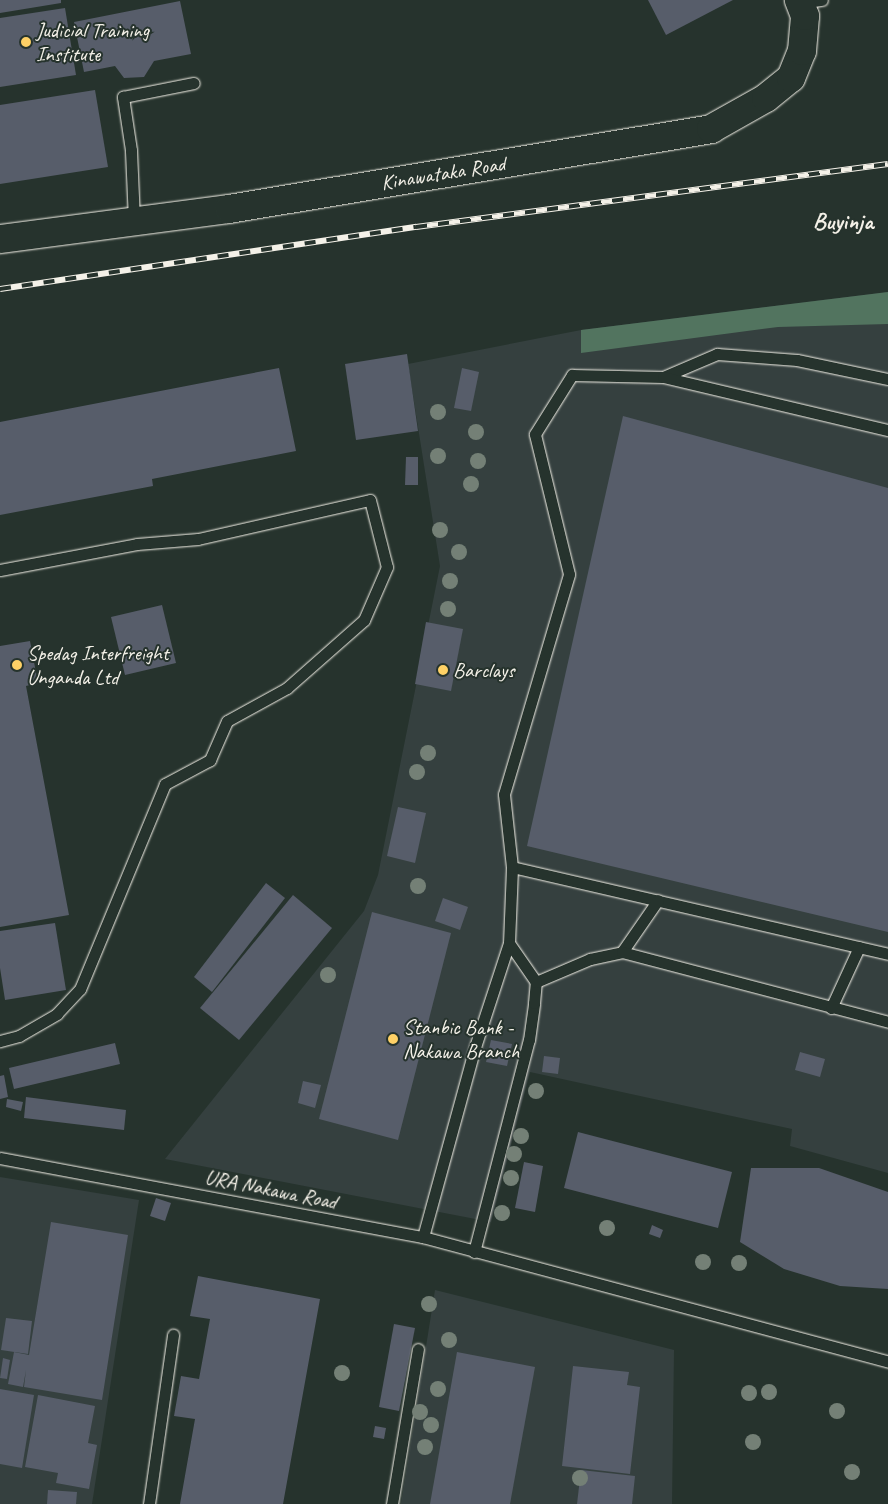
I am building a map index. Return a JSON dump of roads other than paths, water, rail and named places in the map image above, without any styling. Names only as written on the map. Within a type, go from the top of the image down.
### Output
[{"type":"street","name":"Kinawataka Road","points":[[0,239],[229,209],[711,130],[766,98],[792,78],[802,51],[807,1]]},
{"type":"lane","points":[[134,220],[131,150],[123,97],[194,84]]},
{"type":"lane","points":[[663,377],[718,354],[797,360],[888,379]]},
{"type":"lane","points":[[423,1237],[474,1048],[509,943],[512,867],[504,794],[568,574],[535,434],[572,374],[663,377],[888,430]]},
{"type":"lane","points":[[0,570],[137,544],[198,539],[370,500],[387,567],[364,620],[287,688],[227,721],[210,760],[165,784],[80,989],[57,1014],[19,1036],[0,1040]]},
{"type":"lane","points":[[512,867],[888,954]]},
{"type":"lane","points":[[622,952],[658,900]]},
{"type":"lane","points":[[474,1252],[529,1040],[536,982],[509,943]]},
{"type":"lane","points":[[831,1008],[859,947]]},
{"type":"lane","points":[[536,982],[590,959],[622,952],[888,1022]]},
{"type":"lane","name":"URA Nakawa Road","points":[[0,1158],[423,1237],[888,1362]]},
{"type":"lane","points":[[150,1504],[173,1335]]},
{"type":"lane","points":[[392,1504],[418,1349]]},
{"type":"railway","points":[[0,289],[416,227],[888,164]]},
{"type":"place","name":"Judicial Training Institute","points":[[26,42]]},
{"type":"place","name":"Spedag Interfreight Unganda Ltd","points":[[17,665]]},
{"type":"place","name":"Barclays","points":[[443,670]]},
{"type":"place","name":"Stanbic Bank - Nakawa Branch","points":[[393,1039]]},
{"type":"district","name":"Buyinja","points":[[843,222]]}]
